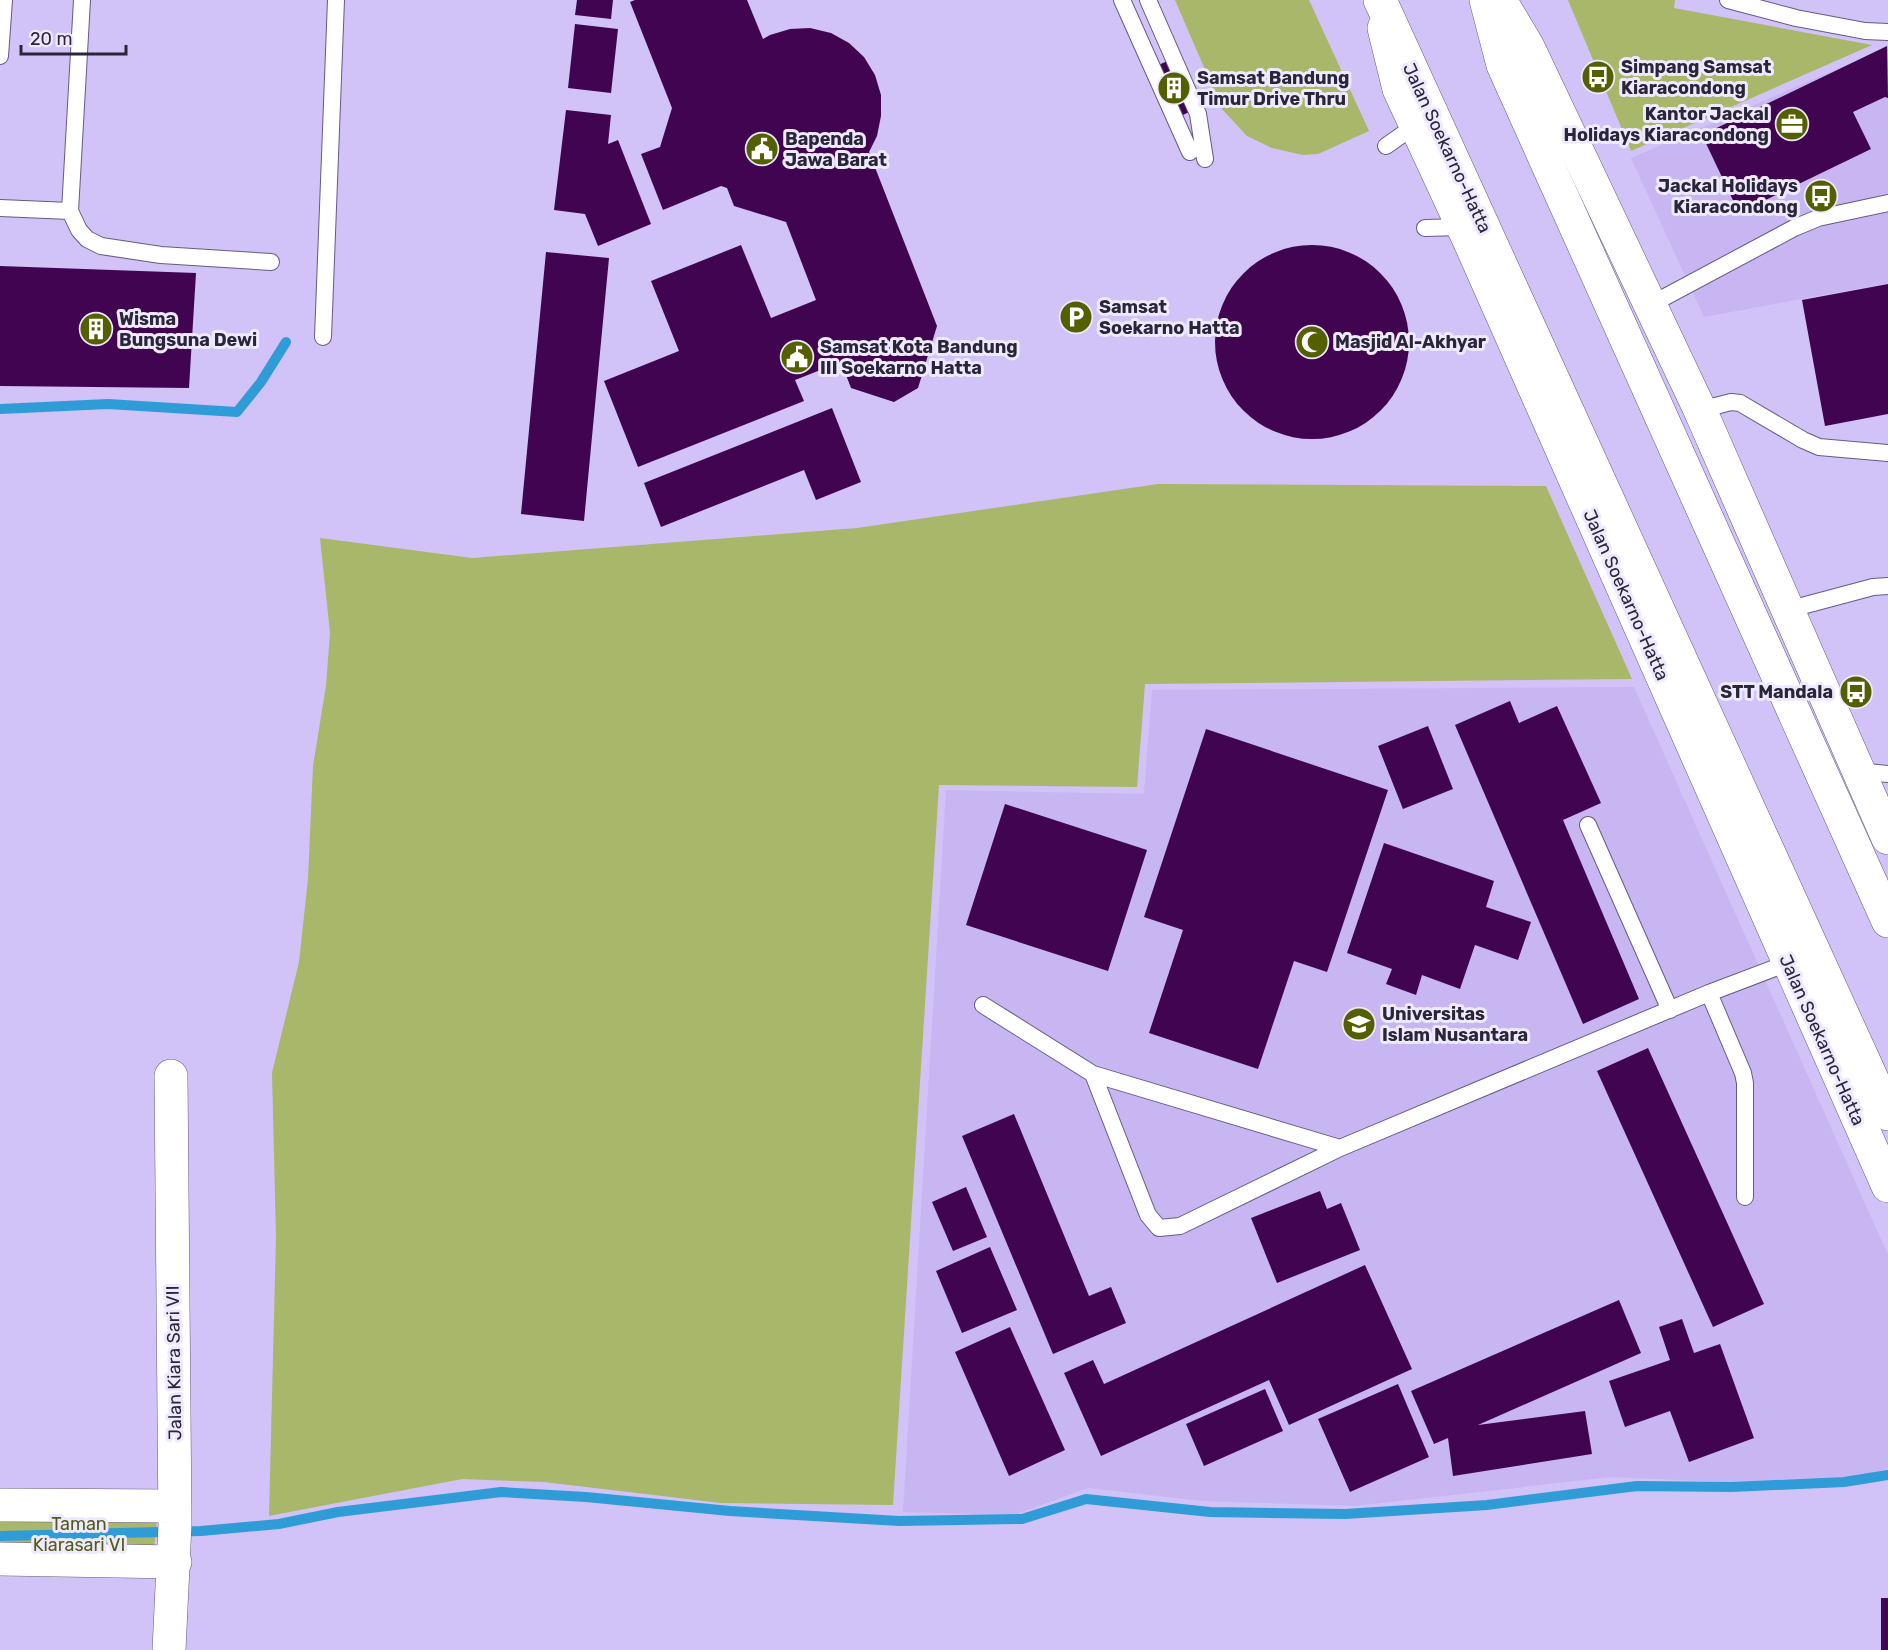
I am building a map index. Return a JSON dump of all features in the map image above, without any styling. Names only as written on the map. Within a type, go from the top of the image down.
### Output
[{"type":"main road","name":"Jalan Soekarno-Hatta","points":[[1379,0],[1399,89],[1463,227],[1888,1186]]},
{"type":"main road","name":"Jalan Soekarno-Hatta","points":[[1379,0],[1888,1114]]},
{"type":"main road","points":[[1486,0],[1503,65],[1888,921]]},
{"type":"main road","points":[[1500,0],[1528,47],[1700,410],[1787,610],[1873,772],[1888,838]]},
{"type":"main road","name":"Jalan Kiara Sari VII","points":[[169,1650],[175,1533],[171,1076]]},
{"type":"main road","points":[[0,1505],[175,1533]]},
{"type":"main road","points":[[0,1559],[175,1533]]},
{"type":"lane","points":[[0,56],[4,0]]},
{"type":"lane","points":[[82,0],[70,211],[79,230],[87,239],[101,246],[160,255],[271,262]]},
{"type":"lane","points":[[323,337],[336,0]]},
{"type":"lane","points":[[1122,0],[1198,156],[1198,114],[1148,0]]},
{"type":"lane","points":[[1728,0],[1796,18],[1865,31],[1888,32]]},
{"type":"lane","points":[[1386,146],[1416,125]]},
{"type":"lane","points":[[1650,305],[1794,228],[1818,218],[1888,203]]},
{"type":"lane","points":[[0,208],[70,211]]},
{"type":"lane","points":[[1425,228],[1463,227]]},
{"type":"lane","points":[[1700,410],[1731,402],[1740,403],[1819,447],[1888,453]]},
{"type":"lane","points":[[1787,610],[1873,586],[1888,586]]},
{"type":"lane","points":[[1588,825],[1671,1010]]},
{"type":"lane","points":[[1094,1074],[1148,1215],[1159,1228],[1180,1226],[1340,1148],[1708,993],[1788,963]]},
{"type":"lane","points":[[1708,993],[1743,1073],[1745,1083],[1745,1197]]},
{"type":"lane","points":[[983,1005],[1094,1074],[1340,1148]]},
{"type":"shaded area","name":"Jackal Holidays Kiaracondong","points":[[1888,47],[1888,283],[1704,317],[1631,158]]},
{"type":"shaded area","name":"Universitas Islam Nusantara","points":[[1634,687],[1888,1255],[1888,1469],[1858,1476],[1723,1482],[1611,1477],[1355,1506],[1202,1501],[1088,1488],[1014,1515],[903,1512],[946,790],[1144,794],[1152,690]]},
{"type":"green space","points":[[1175,0],[1309,0],[1369,131],[1318,154],[1303,155],[1272,148],[1247,136],[1222,109]]},
{"type":"green space","points":[[1568,0],[1675,0],[1674,8],[1872,45],[1631,151]]},
{"type":"green space","points":[[1158,484],[1546,486],[1632,679],[1145,684],[1137,787],[939,785],[893,1505],[721,1503],[544,1482],[462,1479],[269,1516],[276,1237],[272,1073],[299,962],[308,879],[313,766],[326,686],[330,633],[320,538],[472,558],[857,528]]},
{"type":"green space","name":"Taman Kiarasari VI","points":[[0,1507],[158,1507],[153,1561],[0,1561]]},
{"type":"building","points":[[577,0],[613,0],[611,19],[575,15]]},
{"type":"building","points":[[635,0],[747,0],[763,39],[790,29],[810,28],[831,33],[849,43],[864,57],[875,75],[881,95],[881,116],[877,136],[869,152],[937,326],[918,388],[894,402],[851,388],[841,362],[795,380],[804,401],[638,467],[604,381],[679,351],[651,281],[741,245],[771,318],[816,300],[786,222],[734,206],[727,188],[721,186],[663,210],[641,154],[660,147],[672,108],[630,2]]},
{"type":"building","points":[[575,24],[618,29],[611,93],[568,88]]},
{"type":"building","name":"Kantor Jackal Holidays Kiaracondong","points":[[1887,46],[1888,98],[1885,97],[1853,112],[1871,149],[1739,213],[1702,135]]},
{"type":"building","name":"Samsat Bandung Timur Drive Thru","points":[[1170,60],[1193,110],[1179,117],[1156,66]]},
{"type":"building","points":[[566,110],[611,115],[608,144],[618,140],[651,224],[598,246],[585,214],[554,210]]},
{"type":"building","name":"Masjid Al-Akhyar","points":[[1302,245],[1322,245],[1358,256],[1381,273],[1393,288],[1402,305],[1409,332],[1409,352],[1402,379],[1393,396],[1381,411],[1366,423],[1349,432],[1322,439],[1302,439],[1266,428],[1237,404],[1226,388],[1219,370],[1215,352],[1215,332],[1226,296],[1250,267],[1266,256],[1284,249]]},
{"type":"building","points":[[546,252],[609,258],[584,521],[521,514]]},
{"type":"building","name":"Wisma Bungsuna Dewi","points":[[0,266],[196,273],[189,388],[0,386]]},
{"type":"building","points":[[1888,284],[1888,414],[1825,426],[1802,300]]},
{"type":"building","points":[[832,408],[861,482],[816,500],[804,470],[661,527],[644,483]]},
{"type":"building","points":[[1510,701],[1519,723],[1557,706],[1601,803],[1563,820],[1639,999],[1583,1024],[1455,725]]},
{"type":"building","points":[[1428,726],[1453,789],[1403,809],[1378,746]]},
{"type":"building","points":[[1206,729],[1388,790],[1327,972],[1294,961],[1258,1069],[1149,1033],[1183,930],[1144,917]]},
{"type":"building","points":[[1005,804],[1147,850],[1108,971],[966,925]]},
{"type":"building","points":[[1384,843],[1494,881],[1486,907],[1531,922],[1518,960],[1475,945],[1460,989],[1422,975],[1416,995],[1386,984],[1392,969],[1347,953]]},
{"type":"building","points":[[1648,1048],[1764,1304],[1713,1327],[1597,1071]]},
{"type":"building","points":[[1014,1114],[1089,1296],[1111,1287],[1126,1323],[1053,1354],[962,1136]]},
{"type":"building","points":[[966,1187],[987,1237],[953,1251],[932,1202]]},
{"type":"building","points":[[1320,1191],[1327,1209],[1341,1203],[1360,1250],[1277,1283],[1251,1218]]},
{"type":"building","points":[[990,1247],[1017,1310],[962,1333],[936,1271]]},
{"type":"building","points":[[1365,1265],[1412,1369],[1289,1425],[1269,1380],[1101,1456],[1064,1373],[1093,1360],[1104,1384]]},
{"type":"building","points":[[1619,1300],[1641,1353],[1478,1425],[1585,1411],[1592,1454],[1453,1476],[1448,1438],[1434,1444],[1411,1391]]},
{"type":"building","points":[[1682,1319],[1694,1353],[1720,1344],[1754,1438],[1689,1462],[1670,1411],[1625,1427],[1609,1381],[1670,1360],[1659,1327]]},
{"type":"building","points":[[1010,1327],[1065,1450],[1009,1476],[955,1352]]},
{"type":"building","points":[[1398,1384],[1429,1457],[1350,1492],[1318,1419]]},
{"type":"building","points":[[1265,1389],[1283,1431],[1204,1466],[1186,1424]]},
{"type":"building","points":[[1881,1598],[1888,1598],[1888,1650],[1881,1650]]},
{"type":"waterway","points":[[0,409],[108,404],[237,412],[261,382],[286,342]]},
{"type":"waterway","points":[[0,1536],[201,1531],[279,1524],[338,1512],[501,1492],[586,1497],[730,1511],[899,1521],[1022,1519],[1086,1499],[1210,1512],[1345,1514],[1487,1505],[1637,1486],[1731,1487],[1844,1482],[1888,1475]]},
{"type":"place","name":"Simpang Samsat Kiaracondong","points":[[1598,77]]},
{"type":"place","name":"Samsat Bandung Timur Drive Thru","points":[[1174,88]]},
{"type":"place","name":"Kantor Jackal Holidays Kiaracondong","points":[[1792,124]]},
{"type":"place","name":"Bapenda Jawa Barat","points":[[762,149]]},
{"type":"place","name":"Jackal Holidays Kiaracondong","points":[[1821,196]]},
{"type":"place","name":"Samsat Soekarno Hatta","points":[[1076,317]]},
{"type":"place","name":"Wisma Bungsuna Dewi","points":[[96,329]]},
{"type":"place","name":"Masjid Al-Akhyar","points":[[1312,342]]},
{"type":"place","name":"Samsat Kota Bandung III Soekarno Hatta","points":[[797,357]]},
{"type":"place","name":"STT Mandala","points":[[1856,692]]},
{"type":"place","name":"Universitas Islam Nusantara","points":[[1359,1024]]}]
